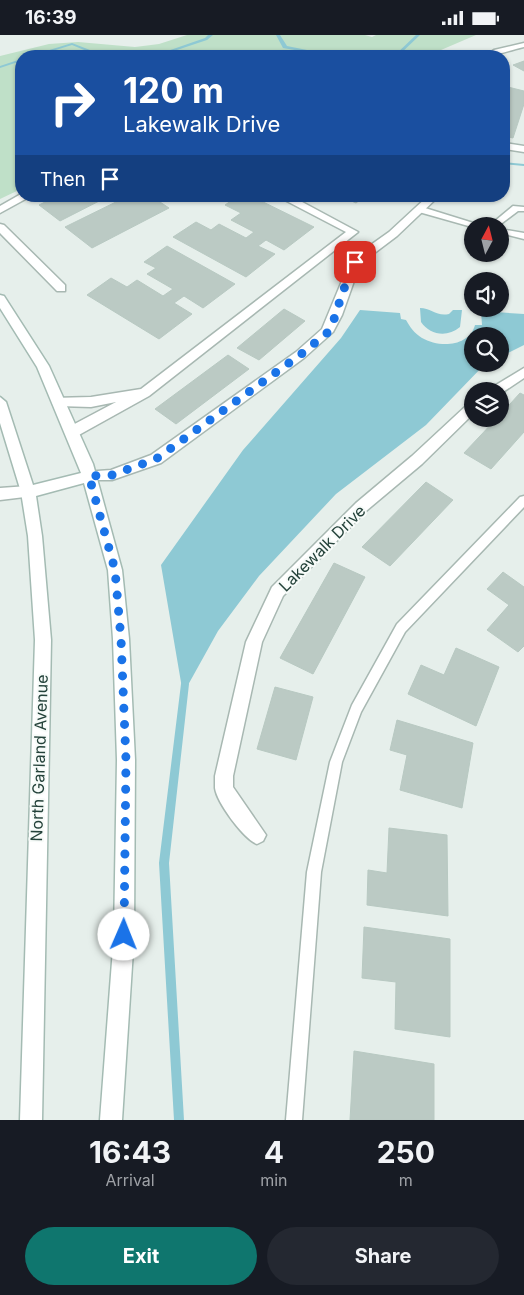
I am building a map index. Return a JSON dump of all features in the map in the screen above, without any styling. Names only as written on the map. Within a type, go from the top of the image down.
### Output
[{"type":"street","points":[[0,209],[15,202]]},
{"type":"street","points":[[72,432],[144,393],[353,232],[294,202]]},
{"type":"street","points":[[0,494],[28,492],[89,476],[112,475],[156,459],[300,355],[327,333],[336,315],[341,296],[355,262],[422,210],[429,202]]},
{"type":"street","points":[[0,227],[61,289]]},
{"type":"street","points":[[0,299],[43,366],[72,432],[89,476],[115,570],[121,639],[126,760],[124,935],[111,1120]]},
{"type":"street","points":[[508,382],[524,372]]},
{"type":"street","points":[[58,401],[91,402],[144,393]]},
{"type":"street","name":"North Garland Avenue","points":[[0,402],[28,492],[35,536],[43,640],[31,1120]]},
{"type":"street","name":"Lakewalk Drive","points":[[257,835],[237,811],[224,789],[224,776],[228,751],[254,642],[277,592],[361,507],[417,460],[464,416]]},
{"type":"lane","points":[[501,50],[524,45]]},
{"type":"lane","points":[[504,217],[516,208],[524,209]]},
{"type":"lane","points":[[422,210],[464,222]]},
{"type":"lane","points":[[509,233],[524,236]]},
{"type":"lane","points":[[294,1120],[314,871],[336,762],[356,709],[401,628],[524,500]]},
{"type":"green space","points":[[187,35],[365,35],[372,37],[376,35],[476,35],[441,50],[24,50],[49,44],[78,42],[135,47],[159,44]]},
{"type":"green space","points":[[15,52],[15,192],[0,199],[0,56]]},
{"type":"water","points":[[420,308],[445,315],[453,310],[462,310],[460,327],[444,334],[429,330],[421,322]]},
{"type":"water","points":[[360,310],[400,313],[401,319],[406,320],[412,330],[429,341],[445,344],[464,339],[464,372],[477,372],[468,382],[464,382],[464,386],[426,425],[336,494],[259,576],[218,631],[183,694],[161,565],[243,450],[341,338]]},
{"type":"water","points":[[509,313],[524,314],[524,345],[509,352],[509,327],[474,327],[475,325],[482,325],[481,317],[509,317]]},
{"type":"building","points":[[524,61],[524,71],[513,65]]},
{"type":"building","points":[[510,88],[524,91],[524,104],[513,138],[510,137]]},
{"type":"building","points":[[45,202],[97,202],[60,221],[39,205]]},
{"type":"building","points":[[116,202],[160,202],[169,208],[92,248],[65,227]]},
{"type":"building","points":[[229,202],[263,202],[314,227],[284,250],[266,240],[258,246],[275,254],[246,277],[173,237],[196,222],[211,230],[219,224],[246,238],[254,232],[231,220],[241,213],[225,205]]},
{"type":"building","points":[[167,246],[235,284],[203,308],[184,296],[174,303],[192,314],[159,339],[87,295],[111,278],[127,287],[137,280],[163,296],[173,289],[147,274],[156,268],[144,262]]},
{"type":"building","points":[[284,309],[305,321],[259,360],[237,348]]},
{"type":"building","points":[[228,355],[249,369],[176,424],[155,409]]},
{"type":"building","points":[[520,393],[524,395],[524,432],[491,469],[464,453],[488,427],[509,427],[509,405]]},
{"type":"building","points":[[426,482],[453,500],[390,566],[362,547]]},
{"type":"building","points":[[334,563],[365,577],[313,674],[280,658]]},
{"type":"building","points":[[503,572],[524,587],[524,646],[518,652],[487,630],[509,605],[487,589]]},
{"type":"building","points":[[456,648],[499,667],[476,726],[408,694],[421,665],[444,675]]},
{"type":"building","points":[[275,687],[313,697],[296,760],[257,749]]},
{"type":"building","points":[[397,720],[473,743],[462,808],[400,790],[407,755],[390,750]]},
{"type":"building","points":[[389,828],[447,835],[448,916],[367,905],[368,870],[387,873]]},
{"type":"building","points":[[364,927],[450,939],[450,1037],[395,1029],[396,982],[362,978]]},
{"type":"building","points":[[354,1051],[434,1064],[434,1120],[350,1120]]},
{"type":"waterway","points":[[173,50],[206,39],[211,35]]},
{"type":"waterway","points":[[278,35],[285,47],[302,50]]},
{"type":"waterway","points":[[402,50],[418,35]]},
{"type":"waterway","points":[[52,50],[72,44],[87,50]]},
{"type":"waterway","points":[[0,67],[15,62]]},
{"type":"waterway","points":[[510,164],[524,165]]},
{"type":"waterway","points":[[179,1120],[164,863],[185,684]]},
{"type":"route","points":[[124,935],[126,760],[121,639],[115,570],[89,476],[112,475],[156,459],[300,355],[327,333],[336,315],[341,296],[355,262]]}]
